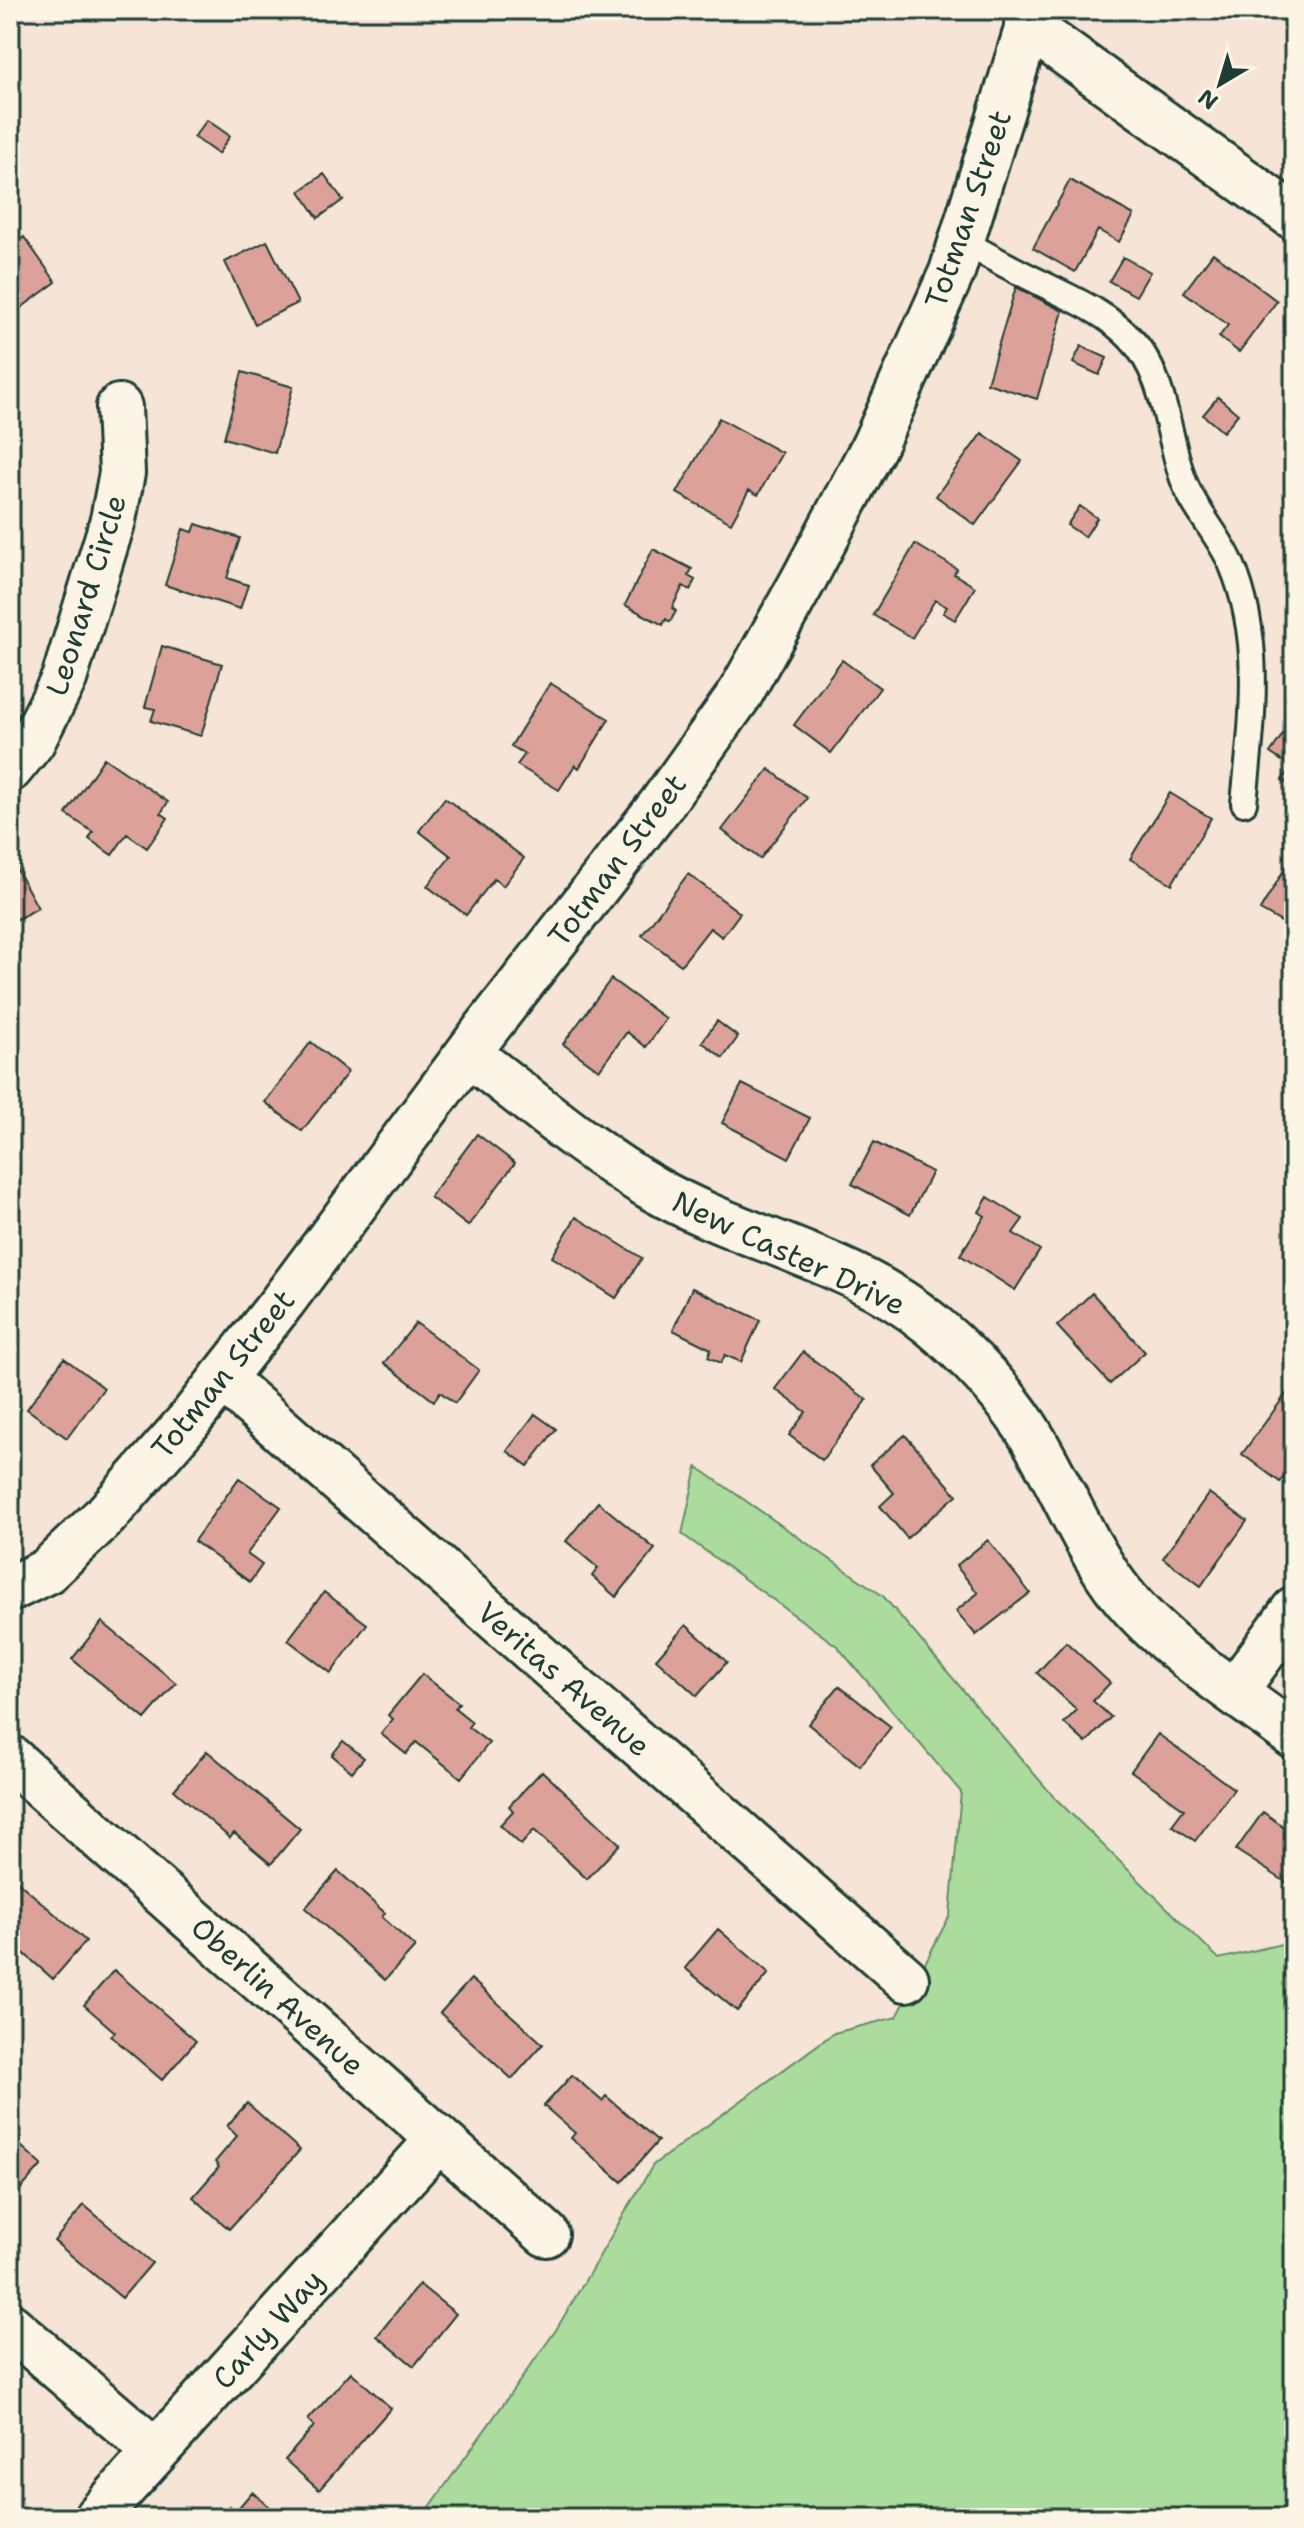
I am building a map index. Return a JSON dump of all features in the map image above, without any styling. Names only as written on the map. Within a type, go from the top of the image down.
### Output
[{"type":"street","points":[[1030,18],[1291,211]]},
{"type":"street","name":"Totman Street","points":[[10,1589],[47,1571],[107,1514],[222,1378],[660,806],[740,694],[874,446],[952,272],[1030,18]]},
{"type":"street","name":"Leonard Circle","points":[[10,769],[32,742],[64,679],[113,520],[122,473],[119,407]]},
{"type":"street","name":"New Caster Drive","points":[[469,1054],[654,1189],[711,1217],[861,1280],[910,1308],[932,1325],[990,1382],[1024,1426],[1115,1586],[1153,1626],[1294,1736]]},
{"type":"street","name":"Veritas Avenue","points":[[222,1378],[906,1979]]},
{"type":"street","points":[[1235,1691],[1294,1610]]},
{"type":"street","name":"Oberlin Avenue","points":[[10,1758],[546,2234]]},
{"type":"street","name":"Carly Way","points":[[96,2518],[439,2139]]},
{"type":"street","points":[[10,2326],[156,2452]]},
{"type":"lane","points":[[962,241],[1091,308],[1125,333],[1147,360],[1183,482],[1231,562],[1250,629],[1254,696],[1244,803]]},
{"type":"green space","points":[[697,1467],[883,1596],[1053,1796],[1219,1959],[1294,1941],[1294,2518],[422,2518],[556,2330],[653,2165],[834,2033],[897,2017],[950,1915],[961,1792],[837,1646],[682,1534]]},
{"type":"building","points":[[207,120],[230,136],[218,154],[194,137]]},
{"type":"building","points":[[324,174],[343,200],[318,218],[300,191]]},
{"type":"building","points":[[1070,180],[1134,215],[1119,242],[1098,230],[1075,272],[1033,248]]},
{"type":"building","points":[[24,237],[56,282],[10,316],[10,248]]},
{"type":"building","points":[[267,241],[298,303],[255,324],[225,262]]},
{"type":"building","points":[[1213,253],[1277,301],[1239,352],[1219,337],[1228,325],[1184,292]]},
{"type":"building","points":[[1123,257],[1150,272],[1136,296],[1109,281]]},
{"type":"building","points":[[1016,287],[1063,311],[1037,399],[987,383]]},
{"type":"building","points":[[1081,346],[1107,358],[1099,375],[1073,363]]},
{"type":"building","points":[[242,372],[293,387],[275,453],[224,438]]},
{"type":"building","points":[[1218,397],[1238,414],[1223,432],[1203,415]]},
{"type":"building","points":[[719,418],[782,453],[758,495],[749,490],[731,523],[677,493]]},
{"type":"building","points":[[982,433],[1022,461],[975,525],[936,496]]},
{"type":"building","points":[[10,467],[18,520],[10,521]]},
{"type":"building","points":[[1080,506],[1097,518],[1085,537],[1067,525]]},
{"type":"building","points":[[196,524],[240,538],[227,578],[248,585],[240,609],[165,585],[183,529],[193,532]]},
{"type":"building","points":[[915,544],[957,569],[954,574],[975,587],[955,620],[943,613],[947,607],[935,600],[912,638],[873,615]]},
{"type":"building","points":[[653,549],[692,569],[688,576],[695,580],[690,590],[683,586],[672,608],[676,611],[670,622],[666,619],[663,625],[625,605]]},
{"type":"building","points":[[162,646],[222,664],[201,736],[151,721],[155,709],[145,707]]},
{"type":"building","points":[[842,660],[880,688],[831,753],[794,725]]},
{"type":"building","points":[[550,683],[609,719],[579,768],[575,765],[559,790],[517,765],[525,754],[511,746]]},
{"type":"building","points":[[1290,724],[1294,727],[1294,788],[1282,780],[1291,767],[1270,753]]},
{"type":"building","points":[[104,758],[168,802],[161,813],[168,818],[147,848],[127,834],[112,855],[89,839],[93,832],[66,814]]},
{"type":"building","points":[[769,769],[807,798],[760,859],[722,830]]},
{"type":"building","points":[[1170,793],[1211,818],[1172,884],[1130,859]]},
{"type":"building","points":[[445,798],[524,858],[503,886],[494,879],[466,915],[427,886],[451,856],[419,831]]},
{"type":"building","points":[[1290,860],[1294,862],[1294,929],[1260,910]]},
{"type":"building","points":[[15,866],[38,908],[10,923],[10,868]]},
{"type":"building","points":[[688,874],[740,913],[722,937],[710,928],[681,965],[642,935]]},
{"type":"building","points":[[611,979],[666,1019],[646,1047],[627,1032],[599,1070],[563,1044]]},
{"type":"building","points":[[717,1021],[738,1037],[723,1058],[702,1042]]},
{"type":"building","points":[[311,1042],[348,1072],[302,1131],[265,1102]]},
{"type":"building","points":[[742,1084],[810,1118],[789,1158],[722,1123]]},
{"type":"building","points":[[477,1134],[515,1163],[468,1226],[430,1197]]},
{"type":"building","points":[[874,1142],[932,1172],[910,1215],[852,1184]]},
{"type":"building","points":[[988,1197],[1023,1219],[1013,1233],[1040,1250],[1015,1290],[960,1255],[985,1216],[979,1212]]},
{"type":"building","points":[[576,1217],[642,1258],[616,1298],[552,1257]]},
{"type":"building","points":[[692,1288],[760,1320],[741,1362],[725,1355],[721,1363],[708,1357],[711,1349],[673,1330]]},
{"type":"building","points":[[1092,1293],[1145,1352],[1110,1384],[1057,1326]]},
{"type":"building","points":[[416,1323],[479,1370],[455,1403],[440,1392],[434,1401],[384,1363]]},
{"type":"building","points":[[803,1352],[867,1400],[822,1460],[789,1435],[806,1412],[775,1389]]},
{"type":"building","points":[[64,1358],[104,1388],[67,1438],[27,1409]]},
{"type":"building","points":[[1289,1390],[1294,1393],[1294,1463],[1280,1482],[1242,1454]]},
{"type":"building","points":[[535,1414],[556,1429],[528,1466],[507,1451]]},
{"type":"building","points":[[905,1435],[957,1495],[907,1538],[880,1506],[894,1493],[870,1465]]},
{"type":"building","points":[[239,1478],[281,1507],[247,1554],[262,1565],[250,1582],[194,1541]]},
{"type":"building","points":[[1209,1493],[1247,1521],[1201,1586],[1163,1558]]},
{"type":"building","points":[[598,1502],[655,1549],[616,1597],[592,1576],[598,1568],[566,1541]]},
{"type":"building","points":[[988,1540],[1030,1593],[976,1635],[956,1611],[978,1593],[956,1566]]},
{"type":"building","points":[[324,1592],[367,1624],[331,1673],[288,1640]]},
{"type":"building","points":[[102,1622],[176,1683],[145,1719],[72,1659]]},
{"type":"building","points":[[686,1625],[727,1662],[697,1696],[656,1659]]},
{"type":"building","points":[[1066,1642],[1110,1683],[1093,1701],[1111,1717],[1086,1743],[1064,1723],[1077,1710],[1037,1673]]},
{"type":"building","points":[[422,1674],[459,1703],[455,1708],[472,1722],[468,1727],[489,1743],[461,1778],[416,1742],[406,1754],[381,1734],[393,1719],[388,1715]]},
{"type":"building","points":[[839,1686],[891,1727],[860,1766],[808,1724]]},
{"type":"building","points":[[1158,1734],[1234,1789],[1195,1841],[1172,1825],[1184,1809],[1131,1771]]},
{"type":"building","points":[[343,1741],[364,1758],[352,1772],[332,1755]]},
{"type":"building","points":[[207,1751],[300,1829],[271,1864],[234,1833],[230,1838],[174,1790]]},
{"type":"building","points":[[542,1771],[620,1844],[587,1879],[534,1830],[521,1845],[500,1825],[513,1811],[509,1806]]},
{"type":"building","points":[[1263,1812],[1294,1834],[1292,1886],[1236,1850]]},
{"type":"building","points":[[338,1871],[385,1913],[382,1917],[415,1947],[385,1980],[305,1908]]},
{"type":"building","points":[[10,1875],[86,1941],[53,1979],[10,1941]]},
{"type":"building","points":[[718,1929],[769,1973],[737,2011],[685,1968]]},
{"type":"building","points":[[114,1970],[196,2041],[162,2080],[111,2036],[115,2032],[84,2005]]},
{"type":"building","points":[[471,1979],[543,2044],[512,2079],[440,2013]]},
{"type":"building","points":[[572,2075],[602,2101],[606,2096],[658,2141],[622,2182],[571,2138],[575,2133],[544,2106]]},
{"type":"building","points":[[247,2103],[300,2150],[229,2229],[193,2197],[219,2167],[215,2162],[237,2136],[227,2126]]},
{"type":"building","points":[[10,2136],[42,2165],[12,2199],[10,2198]]},
{"type":"building","points":[[84,2205],[152,2263],[122,2298],[54,2241]]},
{"type":"building","points":[[419,2284],[456,2314],[414,2366],[377,2336]]},
{"type":"building","points":[[351,2372],[391,2408],[319,2490],[285,2460],[314,2426],[308,2420]]},
{"type":"building","points":[[252,2492],[283,2518],[219,2518],[229,2506],[235,2512]]}]
